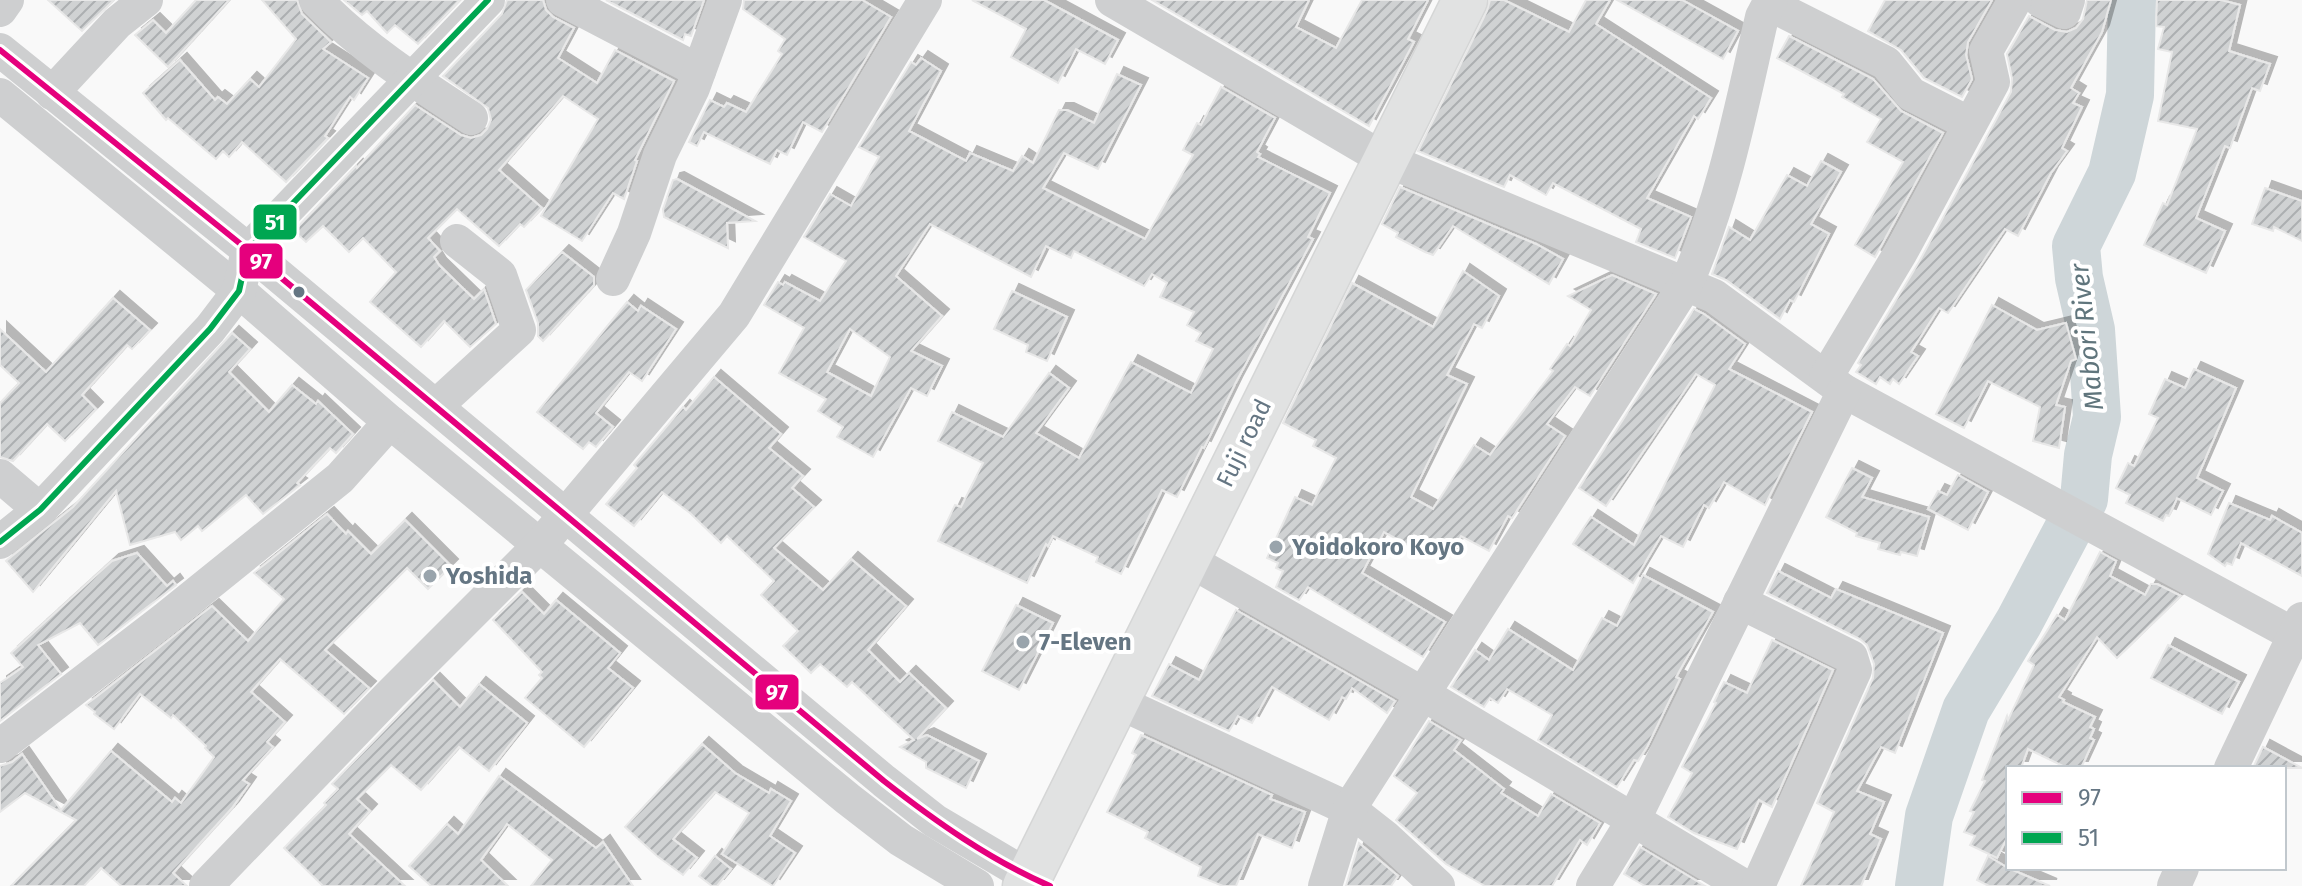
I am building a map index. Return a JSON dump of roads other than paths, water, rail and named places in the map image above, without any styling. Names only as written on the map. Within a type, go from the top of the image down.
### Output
[{"type":"highway","name":"Fuji road","points":[[1027,882],[1465,0]]},
{"type":"street","points":[[0,10],[7,0]]},
{"type":"street","points":[[52,93],[117,23],[146,0]]},
{"type":"street","points":[[316,0],[333,18],[411,80],[471,118]]},
{"type":"street","points":[[0,542],[40,510],[210,329],[239,291],[248,250],[488,0]]},
{"type":"street","points":[[563,0],[699,71]]},
{"type":"street","points":[[613,279],[634,233],[660,155],[699,71],[725,0]]},
{"type":"street","points":[[212,884],[369,716],[541,544],[734,315],[925,0]]},
{"type":"street","points":[[1112,0],[1384,159],[1714,296],[1835,384],[2109,534],[2300,631],[2232,766]]},
{"type":"street","points":[[1593,886],[1634,819],[1740,602],[1835,384],[1901,252],[1993,82],[1986,51],[2015,0]]},
{"type":"street","points":[[2040,0],[2064,12],[2068,0]]},
{"type":"street","points":[[1325,886],[1349,809],[1686,284],[1725,179],[1762,17],[1770,2],[1886,63],[1911,94],[1970,124]]},
{"type":"street","points":[[0,50],[248,250],[894,789],[935,821],[1027,882]]},
{"type":"street","points":[[0,95],[239,291],[390,422],[848,799],[901,840],[977,886]]},
{"type":"street","points":[[436,406],[519,330],[500,275],[457,241]]},
{"type":"street","points":[[0,746],[165,619],[340,478],[390,422]]},
{"type":"street","points":[[0,476],[40,510]]},
{"type":"street","points":[[1187,559],[1423,694],[1744,886]]},
{"type":"street","points":[[1740,602],[1851,657],[1855,670],[1758,886]]},
{"type":"street","points":[[1118,702],[1349,809],[1438,886]]},
{"type":"waterway","name":"Mabori River","points":[[1919,886],[1929,816],[1966,710],[2019,622],[2084,499],[2088,455],[2097,417],[2091,330],[2079,278],[2076,246],[2112,173],[2130,95],[2132,0]]},
{"type":"place","name":"Yoidokoro Koyo","points":[[1276,547]]},
{"type":"place","name":"Yoshida","points":[[430,576]]},
{"type":"place","name":"7-Eleven","points":[[1023,642]]}]
